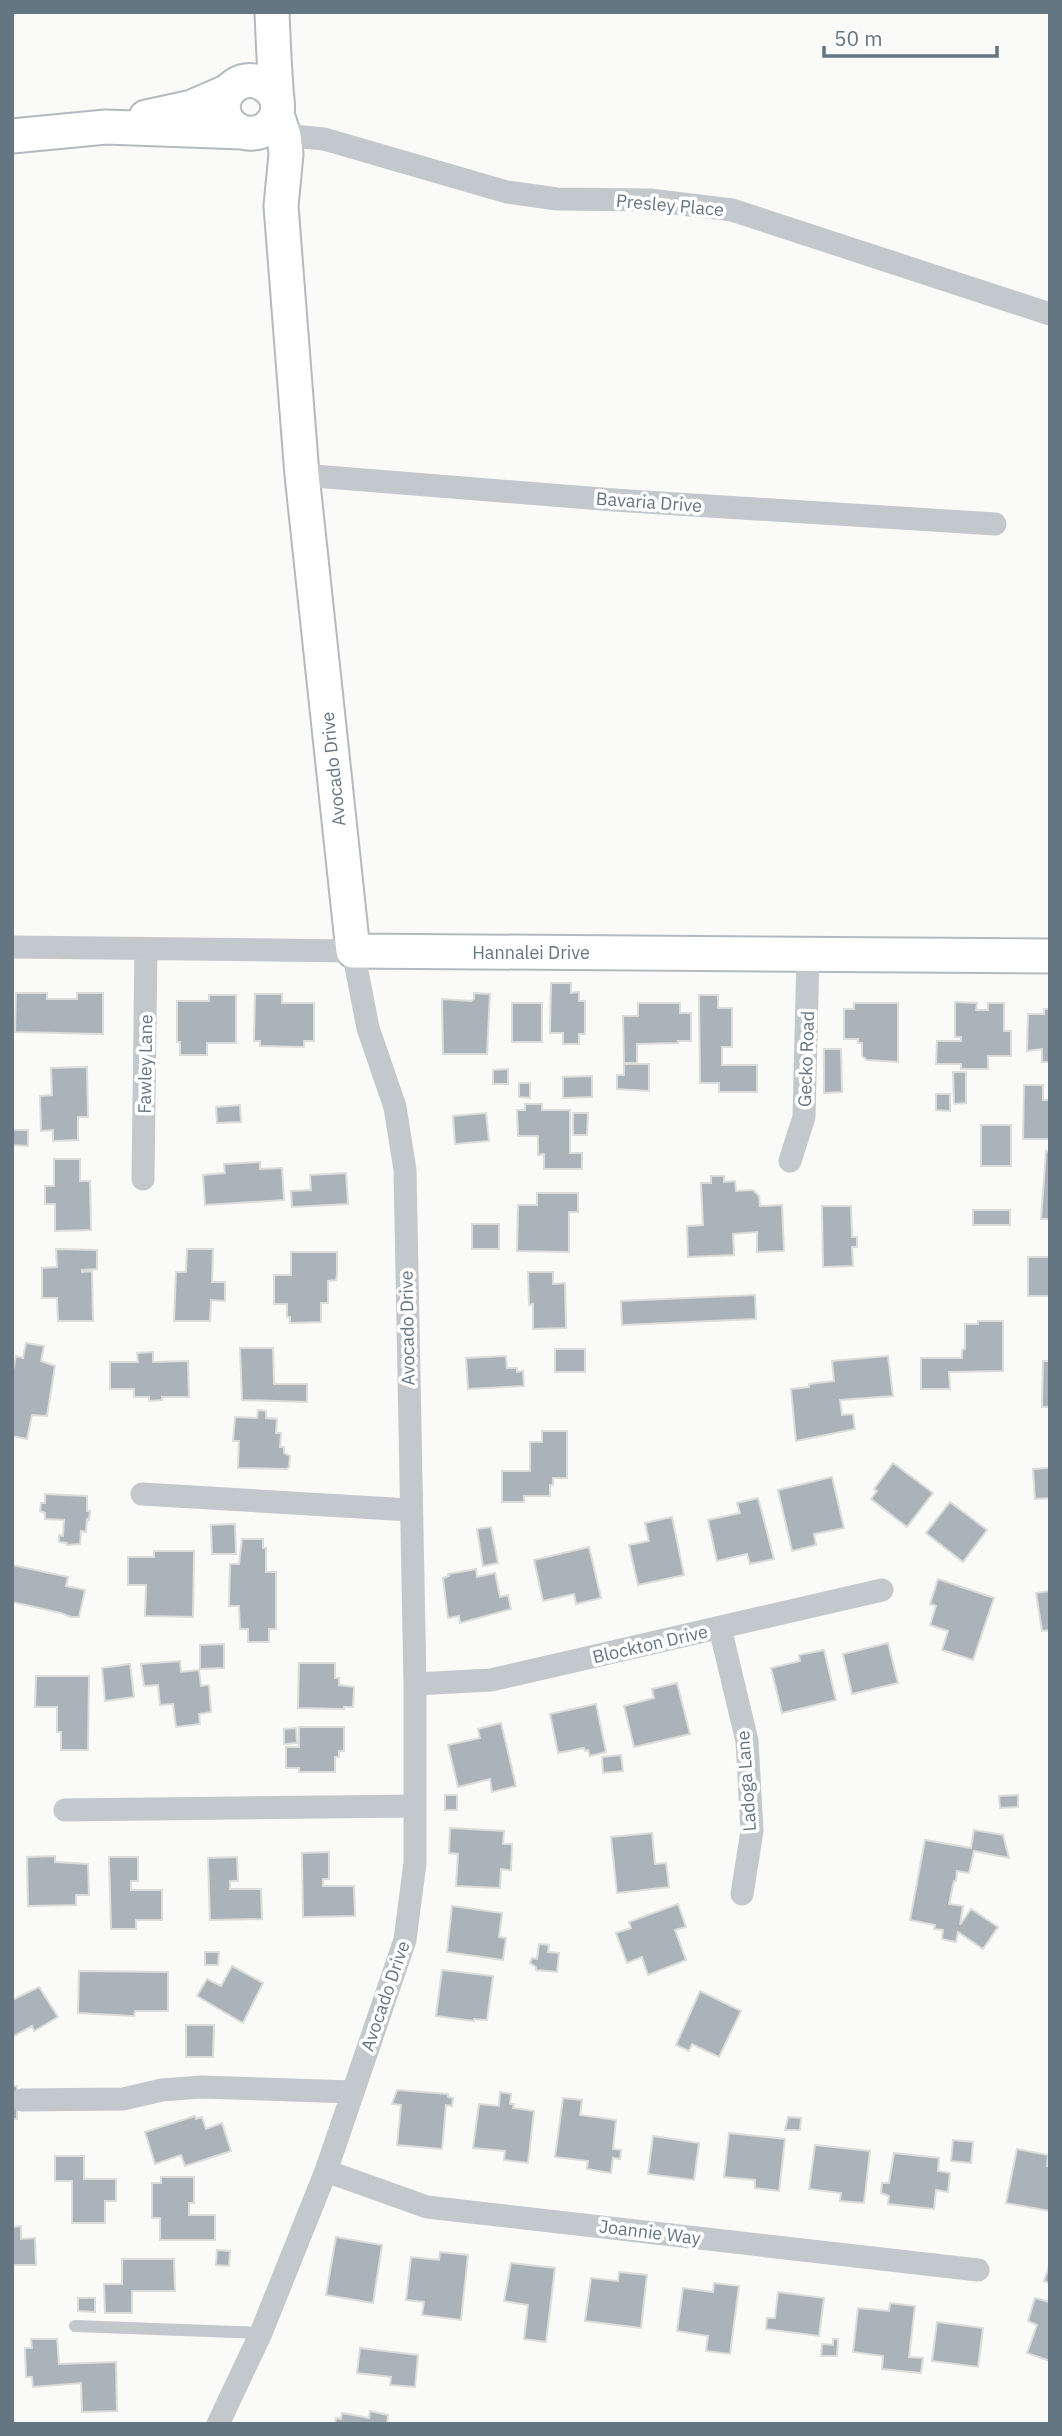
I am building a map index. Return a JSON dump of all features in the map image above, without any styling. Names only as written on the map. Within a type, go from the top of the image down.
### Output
[{"type":"street","points":[[232,88],[258,34],[259,12]]},
{"type":"street","points":[[267,122],[272,12]]},
{"type":"street","points":[[106,127],[192,107],[248,80],[265,83],[267,122]]},
{"type":"street","name":"Avocado Drive","points":[[218,2424],[261,2333],[326,2171],[405,1940],[415,1863],[415,1684],[405,1170],[395,1107],[368,1028],[353,951],[302,475],[281,206],[268,156],[262,144],[267,122],[228,121],[224,104],[232,88]]},
{"type":"street","points":[[12,136],[106,127],[267,122]]},
{"type":"street","name":"Presley Place","points":[[267,122],[298,123],[324,139]]},
{"type":"street","name":"Presley Place","points":[[267,122],[507,192],[557,199],[650,200],[732,210],[1050,314]]},
{"type":"street","name":"Bavaria Drive","points":[[302,475],[614,500],[995,524]]},
{"type":"street","name":"Hannalei Drive","points":[[12,947],[1050,956]]},
{"type":"street","name":"Fawley Lane","points":[[143,1179],[146,949]]},
{"type":"street","name":"Gecko Road","points":[[790,1161],[804,1117],[808,954]]},
{"type":"street","points":[[142,1494],[410,1510]]},
{"type":"street","name":"Blockton Drive","points":[[415,1684],[491,1680],[882,1590]]},
{"type":"street","name":"Ladoga Lane","points":[[720,1628],[747,1741],[752,1831],[742,1894]]},
{"type":"street","points":[[65,1810],[415,1806]]},
{"type":"street","points":[[22,2100],[123,2099],[162,2090],[201,2087],[352,2092]]},
{"type":"street","name":"Joannie Way","points":[[326,2171],[427,2207],[978,2270]]},
{"type":"lane","points":[[75,2326],[261,2333]]},
{"type":"building","points":[[551,983],[571,983],[571,993],[579,992],[579,1001],[585,1001],[585,1034],[579,1034],[579,1044],[563,1044],[563,1033],[550,1033]]},
{"type":"building","points":[[16,993],[47,993],[47,999],[77,999],[77,993],[103,993],[103,1034],[15,1032]]},
{"type":"building","points":[[474,993],[490,994],[487,1054],[443,1054],[442,999],[471,1001],[474,999]]},
{"type":"building","points":[[255,994],[282,994],[282,1003],[314,1003],[314,1041],[304,1041],[304,1047],[260,1046],[260,1041],[254,1041]]},
{"type":"building","points":[[209,995],[236,995],[236,1043],[207,1043],[207,1055],[180,1055],[180,1042],[177,1042],[177,1001],[209,1001]]},
{"type":"building","points":[[699,995],[718,995],[718,1008],[732,1008],[732,1047],[722,1047],[722,1065],[757,1065],[757,1092],[719,1092],[719,1083],[700,1083]]},
{"type":"building","points":[[955,1002],[977,1003],[976,1010],[988,1010],[988,1003],[1004,1003],[1004,1031],[1011,1031],[1011,1056],[988,1056],[988,1069],[961,1069],[961,1064],[936,1064],[937,1041],[961,1041],[961,1037],[955,1037]]},
{"type":"building","points":[[512,1003],[542,1003],[542,1042],[512,1042]]},
{"type":"building","points":[[638,1003],[680,1003],[680,1013],[691,1013],[691,1041],[637,1044],[637,1063],[624,1063],[623,1016],[638,1016]]},
{"type":"building","points":[[854,1003],[898,1003],[898,1062],[867,1060],[862,1056],[862,1043],[858,1043],[858,1039],[844,1039],[844,1009],[854,1009]]},
{"type":"building","points":[[1044,1009],[1050,1009],[1050,1062],[1042,1062],[1042,1049],[1027,1051],[1028,1014],[1044,1014]]},
{"type":"building","points":[[824,1049],[841,1049],[842,1092],[824,1093]]},
{"type":"building","points":[[624,1064],[649,1064],[649,1091],[617,1089],[617,1075],[624,1075]]},
{"type":"building","points":[[87,1067],[88,1117],[78,1117],[78,1140],[53,1141],[53,1130],[41,1131],[40,1096],[52,1095],[51,1068]]},
{"type":"building","points":[[508,1069],[508,1084],[493,1084],[493,1070]]},
{"type":"building","points":[[953,1072],[966,1072],[966,1103],[954,1104]]},
{"type":"building","points":[[592,1076],[592,1097],[563,1098],[563,1077]]},
{"type":"building","points":[[519,1083],[530,1083],[530,1098],[519,1097]]},
{"type":"building","points":[[1024,1085],[1043,1085],[1043,1100],[1050,1100],[1050,1139],[1023,1139]]},
{"type":"building","points":[[936,1094],[950,1094],[950,1111],[936,1110]]},
{"type":"building","points":[[525,1104],[542,1104],[542,1110],[570,1110],[570,1153],[582,1153],[582,1169],[544,1169],[544,1154],[538,1155],[538,1136],[518,1136],[517,1110],[525,1110]]},
{"type":"building","points":[[240,1105],[241,1122],[217,1123],[216,1107]]},
{"type":"building","points":[[486,1113],[489,1141],[455,1144],[453,1116]]},
{"type":"building","points":[[573,1113],[588,1113],[587,1135],[573,1135]]},
{"type":"building","points":[[981,1125],[1011,1125],[1011,1166],[981,1166]]},
{"type":"building","points":[[12,1130],[28,1130],[28,1146],[12,1145]]},
{"type":"building","points":[[1046,1151],[1050,1152],[1050,1219],[1041,1219]]},
{"type":"building","points":[[54,1159],[80,1159],[80,1181],[90,1181],[91,1230],[55,1231],[55,1204],[45,1204],[45,1186],[54,1186]]},
{"type":"building","points":[[260,1162],[260,1169],[282,1168],[284,1200],[205,1205],[203,1175],[225,1173],[224,1164]]},
{"type":"building","points":[[346,1173],[348,1204],[292,1207],[291,1191],[311,1190],[310,1175]]},
{"type":"building","points":[[711,1176],[724,1176],[724,1182],[735,1181],[736,1191],[753,1190],[759,1196],[760,1206],[782,1205],[784,1251],[757,1252],[757,1232],[733,1234],[734,1255],[688,1257],[687,1226],[703,1225],[701,1183],[711,1183]]},
{"type":"building","points":[[537,1193],[578,1193],[578,1212],[569,1212],[569,1252],[517,1251],[518,1205],[537,1205]]},
{"type":"building","points":[[822,1206],[851,1206],[852,1237],[857,1237],[857,1247],[852,1247],[853,1266],[823,1267]]},
{"type":"building","points":[[973,1210],[1010,1210],[1010,1225],[973,1225]]},
{"type":"building","points":[[472,1224],[499,1224],[499,1249],[472,1249]]},
{"type":"building","points":[[56,1249],[97,1250],[97,1269],[82,1270],[92,1271],[93,1321],[58,1321],[57,1298],[42,1298],[42,1268],[57,1267]]},
{"type":"building","points":[[187,1249],[213,1249],[212,1282],[225,1282],[225,1301],[211,1300],[210,1321],[174,1321],[176,1272],[186,1272]]},
{"type":"building","points":[[291,1252],[337,1252],[336,1280],[328,1281],[328,1303],[321,1303],[321,1322],[290,1323],[287,1304],[274,1304],[274,1275],[291,1275]]},
{"type":"building","points":[[1028,1257],[1050,1257],[1050,1296],[1028,1296]]},
{"type":"building","points":[[528,1272],[553,1272],[553,1284],[565,1283],[566,1328],[533,1329],[533,1304],[529,1305]]},
{"type":"building","points":[[755,1295],[756,1319],[622,1325],[621,1301]]},
{"type":"building","points":[[978,1321],[1003,1321],[1003,1371],[949,1372],[950,1389],[921,1389],[921,1358],[962,1358],[962,1350],[965,1349],[965,1324],[978,1324]]},
{"type":"building","points":[[26,1343],[44,1346],[41,1361],[55,1366],[47,1416],[32,1415],[27,1439],[12,1436],[12,1375],[16,1356],[23,1358]]},
{"type":"building","points":[[240,1348],[273,1348],[274,1384],[307,1384],[307,1402],[242,1400]]},
{"type":"building","points":[[555,1349],[585,1349],[585,1372],[555,1372]]},
{"type":"building","points":[[153,1352],[153,1362],[188,1361],[189,1397],[162,1397],[162,1400],[149,1401],[149,1397],[134,1397],[134,1389],[110,1389],[110,1362],[138,1362],[137,1353]]},
{"type":"building","points":[[506,1356],[507,1368],[523,1371],[524,1386],[468,1389],[466,1358]]},
{"type":"building","points":[[888,1356],[893,1396],[840,1400],[842,1415],[853,1414],[855,1429],[796,1441],[791,1389],[834,1381],[832,1361]]},
{"type":"building","points":[[1043,1361],[1050,1361],[1050,1407],[1042,1407]]},
{"type":"building","points":[[258,1410],[266,1411],[266,1418],[277,1419],[276,1433],[281,1433],[280,1447],[284,1447],[284,1453],[290,1456],[287,1469],[238,1468],[239,1441],[233,1441],[235,1417],[257,1418]]},
{"type":"building","points":[[542,1431],[567,1431],[567,1478],[553,1478],[550,1496],[524,1496],[524,1502],[502,1502],[502,1471],[530,1471],[530,1442],[542,1442]]},
{"type":"building","points":[[893,1463],[933,1493],[907,1527],[871,1499],[877,1491],[874,1489]]},
{"type":"building","points":[[1049,1468],[1050,1498],[1035,1499],[1033,1469]]},
{"type":"building","points":[[832,1477],[844,1528],[814,1534],[816,1545],[792,1551],[778,1490]]},
{"type":"building","points":[[45,1494],[87,1496],[89,1520],[87,1519],[86,1532],[81,1531],[80,1544],[67,1545],[59,1542],[59,1535],[63,1536],[64,1520],[45,1519],[45,1513],[40,1511],[41,1503],[45,1503]]},
{"type":"building","points":[[758,1498],[774,1559],[750,1564],[747,1554],[717,1561],[708,1520],[740,1513],[737,1503]]},
{"type":"building","points":[[950,1502],[987,1530],[963,1562],[926,1533]]},
{"type":"building","points":[[672,1517],[684,1575],[638,1585],[629,1545],[649,1541],[645,1523]]},
{"type":"building","points":[[235,1524],[236,1554],[212,1554],[211,1525]]},
{"type":"building","points":[[491,1527],[498,1563],[483,1566],[477,1529]]},
{"type":"building","points":[[242,1539],[263,1539],[263,1548],[266,1548],[266,1572],[276,1572],[276,1629],[269,1629],[269,1642],[248,1642],[248,1629],[240,1629],[239,1606],[229,1606],[230,1564],[239,1564]]},
{"type":"building","points":[[589,1547],[601,1598],[576,1604],[574,1594],[543,1601],[534,1560]]},
{"type":"building","points":[[154,1551],[194,1551],[193,1617],[145,1616],[146,1585],[128,1585],[128,1557],[154,1557]]},
{"type":"building","points":[[12,1565],[68,1577],[66,1586],[85,1590],[79,1617],[12,1602]]},
{"type":"building","points":[[476,1569],[477,1577],[495,1573],[500,1597],[508,1595],[511,1609],[460,1623],[459,1616],[448,1618],[443,1578],[449,1576],[448,1574]]},
{"type":"building","points":[[938,1579],[994,1598],[973,1660],[942,1650],[948,1631],[930,1625],[936,1606],[930,1604]]},
{"type":"building","points":[[1050,1591],[1050,1630],[1042,1631],[1036,1593]]},
{"type":"building","points":[[888,1643],[898,1683],[852,1694],[843,1654]]},
{"type":"building","points":[[224,1644],[224,1668],[200,1669],[200,1645]]},
{"type":"building","points":[[824,1650],[836,1700],[782,1713],[771,1668],[800,1661],[799,1655]]},
{"type":"building","points":[[180,1661],[181,1672],[199,1670],[201,1686],[209,1685],[211,1712],[199,1714],[200,1724],[176,1727],[173,1704],[160,1705],[158,1685],[144,1686],[141,1664]]},
{"type":"building","points":[[299,1663],[335,1663],[335,1678],[339,1678],[339,1685],[354,1687],[353,1707],[298,1708]]},
{"type":"building","points":[[130,1664],[134,1697],[105,1701],[102,1668]]},
{"type":"building","points":[[36,1676],[89,1676],[88,1750],[61,1750],[61,1732],[57,1732],[57,1707],[35,1707]]},
{"type":"building","points":[[677,1683],[690,1734],[634,1747],[624,1706],[654,1698],[652,1689]]},
{"type":"building","points":[[596,1704],[606,1752],[590,1756],[584,1748],[558,1753],[550,1714]]},
{"type":"building","points":[[501,1723],[516,1786],[492,1792],[490,1779],[458,1787],[448,1745],[480,1738],[478,1729]]},
{"type":"building","points":[[299,1727],[344,1727],[344,1751],[339,1751],[339,1757],[335,1757],[335,1772],[299,1772],[299,1768],[286,1768],[286,1747],[299,1747]]},
{"type":"building","points":[[296,1728],[297,1743],[284,1744],[284,1729]]},
{"type":"building","points":[[621,1755],[623,1771],[603,1773],[602,1757]]},
{"type":"building","points":[[445,1795],[457,1795],[457,1810],[445,1810]]},
{"type":"building","points":[[1018,1795],[1018,1807],[1000,1808],[999,1796]]},
{"type":"building","points":[[450,1828],[504,1831],[503,1844],[512,1844],[511,1870],[501,1869],[500,1888],[456,1886],[458,1854],[449,1853]]},
{"type":"building","points":[[974,1830],[1003,1835],[1009,1858],[974,1851],[969,1873],[957,1871],[954,1881],[949,1904],[963,1906],[960,1925],[971,1909],[998,1927],[983,1949],[958,1932],[956,1942],[942,1939],[943,1930],[934,1929],[935,1925],[910,1920],[925,1840],[971,1848]]},
{"type":"building","points":[[652,1833],[655,1864],[666,1863],[669,1887],[617,1893],[611,1837]]},
{"type":"building","points":[[329,1852],[329,1879],[323,1879],[323,1886],[354,1886],[355,1916],[303,1917],[302,1853]]},
{"type":"building","points":[[55,1856],[55,1862],[88,1864],[89,1895],[76,1895],[76,1905],[28,1906],[27,1857]]},
{"type":"building","points":[[109,1857],[138,1857],[138,1881],[131,1881],[131,1890],[162,1890],[162,1920],[136,1920],[136,1929],[111,1929]]},
{"type":"building","points":[[237,1857],[238,1881],[230,1881],[230,1889],[261,1889],[262,1919],[210,1920],[208,1858]]},
{"type":"building","points":[[678,1904],[686,1927],[675,1930],[686,1960],[648,1975],[642,1957],[627,1963],[616,1933],[631,1928],[629,1922]]},
{"type":"building","points":[[452,1906],[502,1913],[499,1937],[506,1938],[503,1960],[447,1952]]},
{"type":"building","points":[[539,1944],[549,1945],[548,1952],[559,1953],[557,1972],[536,1970],[530,1963],[532,1958],[537,1959]]},
{"type":"building","points":[[205,1952],[219,1952],[218,1965],[205,1965]]},
{"type":"building","points":[[232,1966],[263,1983],[243,2023],[197,1996],[207,1979],[221,1986]]},
{"type":"building","points":[[442,1970],[493,1976],[487,2020],[436,2016]]},
{"type":"building","points":[[79,1971],[168,1972],[168,2011],[135,2011],[134,2016],[78,2013]]},
{"type":"building","points":[[39,1987],[58,2017],[34,2031],[32,2026],[12,2037],[12,2000]]},
{"type":"building","points":[[700,1991],[741,2011],[719,2057],[692,2044],[689,2051],[676,2045]]},
{"type":"building","points":[[186,2025],[214,2025],[213,2057],[186,2057]]},
{"type":"building","points":[[12,2086],[17,2086],[17,2119],[12,2119]]},
{"type":"building","points":[[397,2090],[448,2094],[448,2097],[453,2098],[452,2106],[446,2105],[442,2149],[397,2145],[401,2105],[392,2104]]},
{"type":"building","points":[[500,2092],[511,2094],[510,2104],[514,2104],[513,2108],[534,2111],[528,2163],[504,2160],[505,2151],[473,2148],[479,2104],[499,2106]]},
{"type":"building","points":[[563,2098],[582,2100],[580,2115],[616,2120],[613,2149],[621,2150],[620,2159],[613,2158],[611,2173],[587,2169],[588,2161],[555,2157]]},
{"type":"building","points":[[195,2116],[196,2119],[202,2117],[206,2129],[222,2123],[231,2151],[185,2166],[181,2155],[155,2164],[145,2132]]},
{"type":"building","points":[[788,2117],[801,2118],[800,2130],[785,2130]]},
{"type":"building","points":[[729,2133],[785,2139],[779,2191],[755,2188],[755,2180],[724,2177]]},
{"type":"building","points":[[653,2136],[699,2143],[694,2180],[648,2174]]},
{"type":"building","points":[[953,2140],[973,2142],[971,2163],[951,2161]]},
{"type":"building","points":[[815,2145],[870,2151],[864,2203],[840,2201],[841,2193],[809,2189]]},
{"type":"building","points":[[1017,2149],[1048,2155],[1050,2211],[1006,2203]]},
{"type":"building","points":[[894,2153],[939,2158],[938,2171],[950,2173],[948,2192],[936,2190],[934,2209],[888,2204],[889,2196],[881,2193],[882,2183],[889,2183]]},
{"type":"building","points":[[55,2156],[84,2156],[84,2179],[116,2179],[116,2201],[105,2201],[105,2223],[72,2223],[72,2181],[55,2181]]},
{"type":"building","points":[[161,2177],[194,2177],[194,2203],[189,2203],[189,2215],[215,2215],[215,2240],[160,2240],[160,2218],[152,2218],[152,2183],[161,2183]]},
{"type":"building","points":[[21,2226],[21,2239],[35,2238],[36,2265],[12,2265],[12,2227]]},
{"type":"building","points":[[336,2237],[382,2245],[373,2303],[326,2295]]},
{"type":"building","points":[[217,2250],[230,2251],[229,2266],[216,2265]]},
{"type":"building","points":[[440,2252],[468,2255],[461,2320],[422,2315],[424,2302],[406,2300],[411,2257],[439,2260]]},
{"type":"building","points":[[122,2259],[174,2259],[175,2291],[132,2291],[132,2313],[105,2313],[104,2284],[122,2284]]},
{"type":"building","points":[[511,2263],[555,2268],[546,2342],[524,2339],[528,2305],[504,2301]]},
{"type":"building","points":[[1050,2263],[1050,2283],[1044,2281]]},
{"type":"building","points":[[619,2272],[647,2275],[641,2328],[585,2321],[591,2278],[618,2281]]},
{"type":"building","points":[[714,2283],[739,2286],[730,2354],[706,2351],[708,2336],[677,2331],[683,2288],[713,2292]]},
{"type":"building","points":[[778,2292],[824,2298],[819,2336],[766,2329],[767,2318],[775,2318]]},
{"type":"building","points":[[78,2298],[95,2298],[95,2312],[78,2311]]},
{"type":"building","points":[[1035,2298],[1050,2302],[1050,2361],[1027,2353],[1037,2325],[1028,2321]]},
{"type":"building","points":[[890,2303],[915,2306],[909,2357],[923,2358],[921,2373],[882,2369],[883,2356],[853,2352],[858,2308],[889,2311]]},
{"type":"building","points":[[937,2322],[983,2328],[978,2367],[932,2361]]},
{"type":"building","points":[[31,2339],[57,2339],[59,2364],[116,2362],[117,2411],[82,2412],[81,2383],[33,2387],[32,2377],[26,2377],[25,2348],[32,2348]]},
{"type":"building","points":[[833,2339],[838,2339],[837,2356],[821,2356],[822,2344],[833,2345]]},
{"type":"building","points":[[360,2348],[418,2355],[415,2387],[390,2385],[391,2377],[357,2373]]},
{"type":"building","points":[[370,2411],[388,2415],[387,2424],[335,2424],[336,2418],[341,2419],[342,2413],[369,2418]]}]
